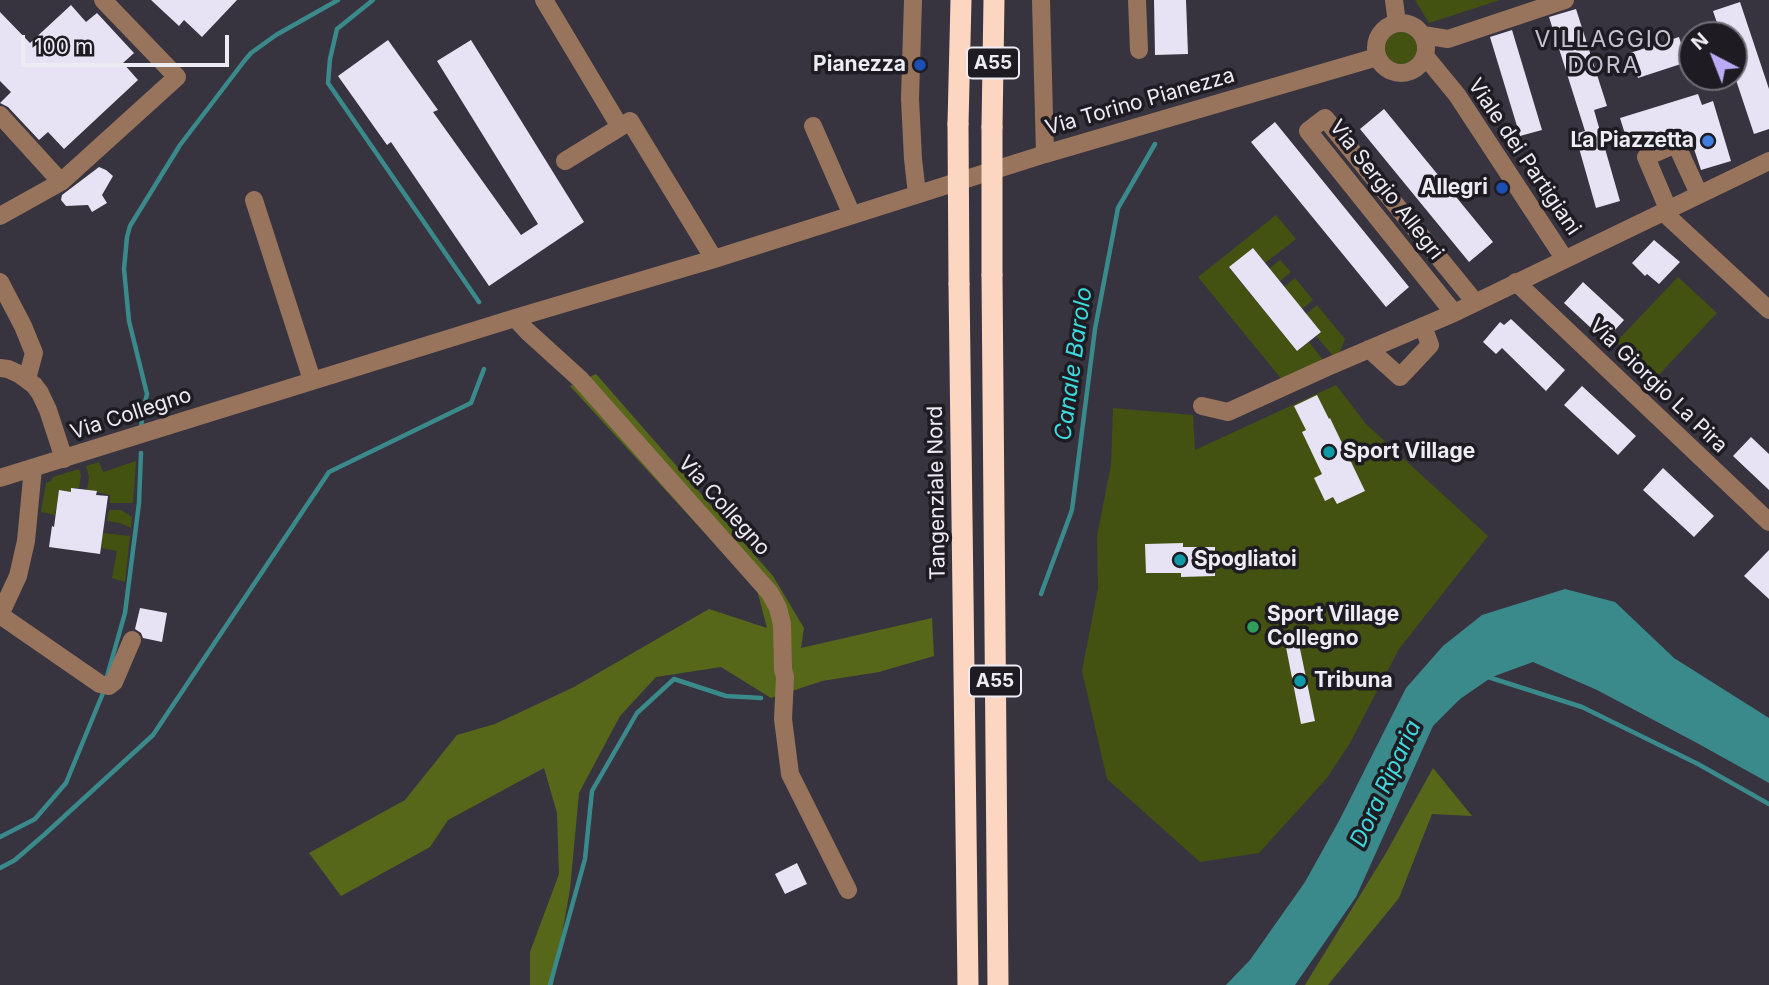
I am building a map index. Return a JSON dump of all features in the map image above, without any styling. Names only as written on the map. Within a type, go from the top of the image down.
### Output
[{"type":"highway","name":"Tangenziale Nord","points":[[961,0],[958,124],[959,284],[968,985]]},
{"type":"highway","name":"A55","points":[[994,0],[992,275],[998,985]]},
{"type":"street","points":[[0,216],[61,182],[177,77],[103,0]]},
{"type":"street","points":[[544,0],[620,127]]},
{"type":"street","points":[[914,0],[910,99],[917,194]]},
{"type":"street","points":[[1041,0],[1045,153]]},
{"type":"street","points":[[1137,0],[1139,50]]},
{"type":"street","points":[[1394,0],[1397,23]]},
{"type":"street","points":[[1423,35],[1448,39],[1565,0]]},
{"type":"street","points":[[1407,23],[1423,35],[1426,45],[1419,63],[1403,73],[1392,72],[1382,66],[1375,46],[1379,35],[1387,27],[1407,23]]},
{"type":"street","name":"Via Torino Pianezza","points":[[917,194],[1045,153],[1377,57]]},
{"type":"street","name":"Viale dei Partigiani","points":[[1419,63],[1446,82],[1458,96],[1564,258]]},
{"type":"street","points":[[0,116],[61,182]]},
{"type":"street","name":"Via Sergio Allegri","points":[[1454,313],[1308,131],[1325,118],[1475,302]]},
{"type":"street","points":[[565,161],[630,121],[714,259]]},
{"type":"street","points":[[813,126],[852,215]]},
{"type":"street","points":[[1699,194],[1676,144],[1646,158],[1665,210],[1769,310]]},
{"type":"street","points":[[1202,406],[1228,412],[1454,313],[1769,161]]},
{"type":"street","name":"Via Collegno","points":[[0,478],[917,194]]},
{"type":"street","points":[[254,200],[312,380]]},
{"type":"street","points":[[0,282],[34,353],[27,379]]},
{"type":"street","name":"Via Giorgio La Pira","points":[[1516,282],[1769,522]]},
{"type":"street","name":"Via Collegno","points":[[515,318],[580,379],[770,593],[782,624],[785,677],[783,719],[790,774],[848,890]]},
{"type":"street","points":[[1369,349],[1400,377],[1430,345],[1423,326]]},
{"type":"street","points":[[0,368],[27,379],[40,393],[64,459]]},
{"type":"street","points":[[33,468],[26,541],[21,564],[0,615],[100,684],[109,686],[114,682],[132,640]]},
{"type":"shaded area","points":[[1415,0],[1500,0],[1429,23]]},
{"type":"shaded area","points":[[1401,32],[1412,37],[1417,48],[1412,59],[1401,64],[1390,59],[1385,48],[1390,37]]},
{"type":"shaded area","points":[[1276,215],[1296,239],[1265,263],[1253,248],[1229,268],[1297,351],[1309,342],[1324,361],[1283,381],[1198,277]]},
{"type":"shaded area","points":[[1280,260],[1291,272],[1280,281],[1269,269]]},
{"type":"shaded area","points":[[1678,277],[1717,313],[1655,379],[1616,342]]},
{"type":"shaded area","points":[[1295,278],[1313,300],[1302,309],[1284,287]]},
{"type":"shaded area","points":[[1317,305],[1345,339],[1340,352],[1333,356],[1316,336],[1321,332],[1306,314]]},
{"type":"shaded area","name":"Sport Village Collegno","points":[[1336,385],[1366,424],[1488,536],[1399,649],[1350,743],[1327,778],[1259,853],[1200,862],[1107,779],[1082,671],[1098,588],[1097,536],[1111,465],[1113,408],[1193,415],[1195,450]]},
{"type":"shaded area","points":[[136,461],[133,503],[110,503],[110,495],[87,490],[89,477],[86,466],[99,462],[103,472]]},
{"type":"shaded area","points":[[79,469],[79,488],[71,488],[71,492],[59,490],[55,515],[41,512],[46,483],[53,477]]},
{"type":"shaded area","points":[[109,510],[121,510],[132,517],[131,528],[107,521]]},
{"type":"shaded area","points":[[103,533],[130,536],[125,582],[112,578],[117,551],[101,548]]},
{"type":"green space","points":[[596,374],[773,576],[804,628],[801,648],[932,618],[934,656],[879,672],[822,681],[771,698],[721,667],[656,677],[620,716],[579,793],[570,889],[553,985],[530,985],[530,952],[559,874],[557,813],[544,768],[448,820],[430,847],[341,896],[309,853],[405,800],[457,735],[495,724],[574,687],[709,609],[767,628],[757,590],[570,386]]},
{"type":"green space","points":[[1433,768],[1472,816],[1432,814],[1399,898],[1328,985],[1305,985],[1386,853]]},
{"type":"water","name":"Dora Riparia","points":[[1565,589],[1615,602],[1674,658],[1769,718],[1769,783],[1597,690],[1533,662],[1492,677],[1460,699],[1433,726],[1356,897],[1295,985],[1226,985],[1250,960],[1305,882],[1406,688],[1443,646],[1482,615]]},
{"type":"building","points":[[151,0],[237,0],[202,37],[184,20],[179,26]]},
{"type":"building","points":[[1154,0],[1186,0],[1188,54],[1155,55]]},
{"type":"building","points":[[1740,2],[1746,21],[1716,21],[1713,11]]},
{"type":"building","points":[[71,5],[86,22],[97,13],[134,53],[123,63],[138,80],[64,149],[48,132],[39,140],[8,107],[0,103],[11,92],[0,81],[0,12],[30,43]]},
{"type":"building","points":[[1576,9],[1607,106],[1594,110],[1620,201],[1596,208],[1575,134],[1585,131],[1549,17]]},
{"type":"building","points":[[1748,26],[1769,89],[1769,129],[1754,134],[1740,91],[1748,91]]},
{"type":"building","points":[[1512,30],[1542,130],[1520,136],[1490,37]]},
{"type":"building","points":[[1678,37],[1678,65],[1638,78],[1630,53]]},
{"type":"building","points":[[388,40],[438,110],[433,112],[521,235],[538,224],[437,61],[471,40],[584,222],[489,286],[391,142],[387,145],[338,76]]},
{"type":"building","name":"La Piazzetta","points":[[1698,94],[1702,105],[1713,101],[1731,161],[1701,170],[1688,131],[1671,134],[1630,150],[1620,118]]},
{"type":"building","points":[[1384,109],[1493,242],[1469,262],[1360,129]]},
{"type":"building","points":[[1275,122],[1409,287],[1386,307],[1251,142]]},
{"type":"building","points":[[99,167],[113,176],[102,195],[107,203],[92,212],[88,205],[66,206],[61,200],[62,195]]},
{"type":"building","points":[[1654,240],[1680,262],[1659,284],[1647,274],[1645,276],[1632,263]]},
{"type":"building","points":[[1253,248],[1321,332],[1297,351],[1229,267]]},
{"type":"building","points":[[1583,282],[1624,320],[1605,341],[1564,303]]},
{"type":"building","points":[[1511,319],[1565,370],[1546,391],[1502,348],[1496,354],[1483,342],[1500,322],[1504,325]]},
{"type":"building","points":[[1582,386],[1636,436],[1618,455],[1564,405]]},
{"type":"building","name":"Sport Village","points":[[1317,395],[1365,491],[1337,504],[1333,497],[1325,501],[1314,478],[1322,474],[1302,432],[1306,430],[1294,406]]},
{"type":"building","points":[[1751,437],[1769,454],[1769,490],[1733,456]]},
{"type":"building","points":[[1663,468],[1714,516],[1694,537],[1643,490]]},
{"type":"building","points":[[71,488],[97,491],[96,495],[108,496],[100,554],[49,547],[59,490],[71,492]]},
{"type":"building","name":"Spogliatoi","points":[[1183,543],[1183,547],[1215,547],[1215,576],[1181,577],[1181,573],[1146,573],[1145,544]]},
{"type":"building","points":[[1769,550],[1769,599],[1744,576]]},
{"type":"building","points":[[140,608],[167,613],[162,642],[143,638],[135,629]]},
{"type":"building","name":"Tribuna","points":[[1298,639],[1315,721],[1301,724],[1285,642]]},
{"type":"building","points":[[797,863],[807,884],[785,894],[775,874]]},
{"type":"waterway","points":[[141,428],[147,394],[129,321],[124,269],[130,226],[180,145],[251,53],[276,35],[338,0]]},
{"type":"waterway","points":[[373,0],[337,29],[328,83],[479,302]]},
{"type":"waterway","name":"Canale Barolo","points":[[1041,594],[1072,510],[1095,329],[1118,208],[1155,144]]},
{"type":"waterway","points":[[0,868],[15,860],[45,834],[153,735],[329,472],[471,403],[484,369]]},
{"type":"waterway","points":[[106,680],[125,613],[139,503],[141,453]]},
{"type":"waterway","points":[[1488,677],[1582,707],[1698,764],[1769,804]]},
{"type":"waterway","name":"Canale Barolo","points":[[550,985],[585,859],[592,791],[637,713],[674,679],[726,696],[761,698]]},
{"type":"waterway","points":[[0,837],[35,819],[66,783],[103,693]]},
{"type":"place","name":"Pianezza","points":[[920,65]]},
{"type":"place","name":"La Piazzetta","points":[[1708,141]]},
{"type":"place","name":"Allegri","points":[[1502,188]]},
{"type":"place","name":"Sport Village","points":[[1329,452]]},
{"type":"place","name":"Spogliatoi","points":[[1180,560]]},
{"type":"place","name":"Sport Village Collegno","points":[[1253,627]]},
{"type":"place","name":"Tribuna","points":[[1300,681]]},
{"type":"district","name":"VILLAGGIO DORA","points":[[1604,53]]}]
